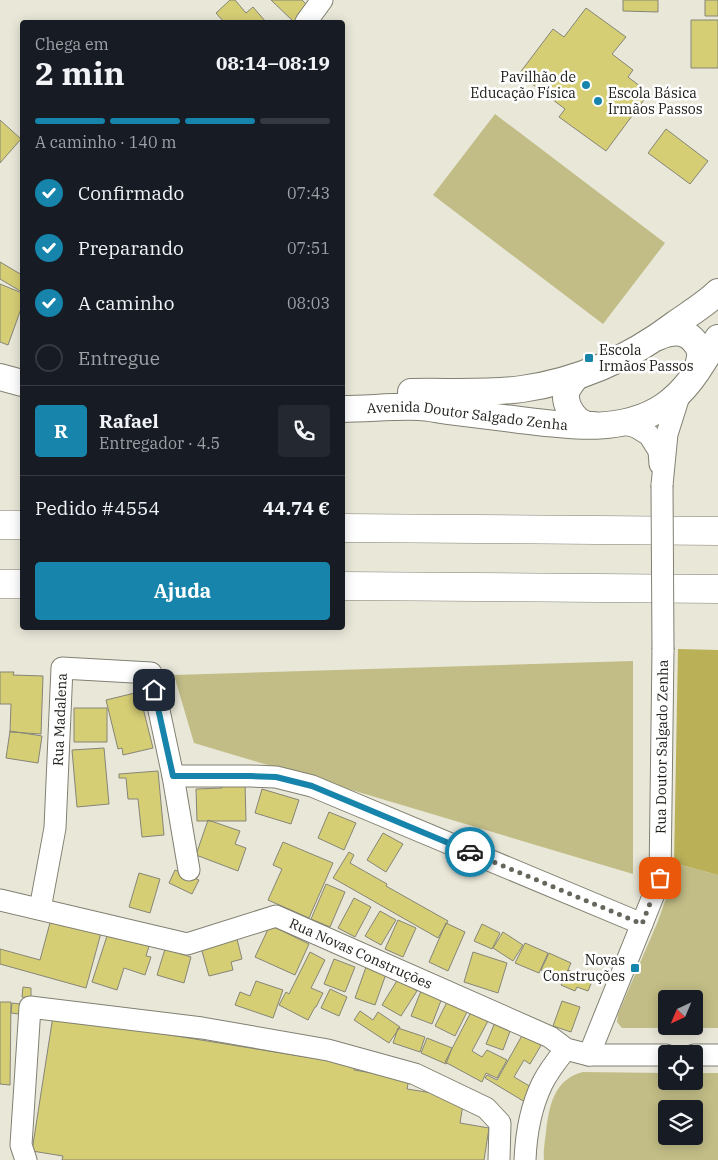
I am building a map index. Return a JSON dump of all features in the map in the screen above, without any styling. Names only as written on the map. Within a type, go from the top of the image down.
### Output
[{"type":"highway","points":[[0,525],[20,525]]},
{"type":"highway","points":[[345,528],[718,532]]},
{"type":"highway","points":[[0,584],[20,584]]},
{"type":"highway","points":[[345,586],[718,589]]},
{"type":"main road","name":"Avenida Doutor Salgado Zenha","points":[[658,337],[718,292]]},
{"type":"main road","name":"Avenida Doutor Salgado Zenha","points":[[345,395],[522,389],[576,377],[610,363],[658,337],[674,332],[687,334],[697,344],[700,351],[700,360],[697,371]]},
{"type":"main road","name":"Avenida Doutor Salgado Zenha","points":[[345,409],[419,407],[558,425],[621,423],[657,410],[680,393],[718,338]]},
{"type":"main road","name":"Avenida Doutor Salgado Zenha","points":[[576,377],[566,394],[567,404],[578,421],[593,425]]},
{"type":"main road","points":[[0,378],[20,383]]},
{"type":"main road","points":[[0,394],[20,399]]},
{"type":"street","points":[[307,20],[322,0]]},
{"type":"street","name":"Rua Doutor Salgado Zenha","points":[[662,485],[667,434],[680,393]]},
{"type":"street","name":"Rua Doutor Salgado Zenha","points":[[589,1055],[660,878],[663,650],[662,485],[659,451],[649,435],[636,427],[621,423]]},
{"type":"street","name":"Rua Madalena","points":[[40,909],[55,828],[62,668],[151,673],[173,776],[188,870]]},
{"type":"street","points":[[173,776],[276,777],[312,786],[642,924]]},
{"type":"street","name":"Rua Novas Construções","points":[[0,900],[186,944],[276,916],[550,1037],[566,1049],[589,1055],[658,1055]]},
{"type":"street","points":[[26,1160],[21,1145],[30,1007],[202,1028],[328,1050],[415,1074],[486,1108],[500,1123],[499,1160]]},
{"type":"street","points":[[525,1160],[533,1110],[542,1084],[566,1049]]},
{"type":"street","points":[[703,1055],[718,1055]]},
{"type":"shaded area","points":[[495,114],[665,243],[603,324],[433,195]]},
{"type":"shaded area","points":[[678,649],[718,650],[718,875],[674,863]]},
{"type":"shaded area","points":[[633,661],[633,874],[194,743],[174,675]]},
{"type":"shaded area","points":[[674,863],[718,875],[718,1028],[703,1028],[703,990],[658,990],[658,1028],[622,1028],[617,1022],[618,1014],[658,921],[671,884]]},
{"type":"shaded area","points":[[583,1072],[658,1073],[658,1090],[703,1090],[703,1073],[718,1073],[718,1160],[544,1160],[547,1122],[551,1103],[559,1087],[565,1081]]},
{"type":"building","points":[[230,0],[235,0],[246,13],[253,7],[264,20],[222,20],[216,13]]},
{"type":"building","points":[[271,0],[302,0],[310,8],[298,20],[292,20]]},
{"type":"building","points":[[623,0],[658,0],[658,12],[623,11]]},
{"type":"building","points":[[705,0],[718,0],[718,16],[705,16]]},
{"type":"building","name":"Pavilhão de Educação Física","points":[[586,8],[626,37],[612,54],[633,70],[628,77],[649,93],[606,151],[559,117],[565,109],[519,74],[553,29],[564,37]]},
{"type":"building","points":[[691,20],[718,20],[718,68],[691,68]]},
{"type":"building","points":[[0,120],[20,140],[0,163]]},
{"type":"building","points":[[666,129],[708,161],[690,184],[648,153]]},
{"type":"building","points":[[0,262],[20,274],[20,291],[0,279]]},
{"type":"building","points":[[0,284],[20,292],[20,312],[8,345],[0,342]]},
{"type":"building","points":[[0,672],[14,672],[13,675],[43,676],[41,734],[10,732],[11,704],[0,704]]},
{"type":"building","points":[[139,692],[153,748],[123,755],[122,748],[118,749],[106,700]]},
{"type":"building","points":[[74,708],[107,708],[107,742],[74,742]]},
{"type":"building","points":[[10,731],[42,736],[38,763],[6,758]]},
{"type":"building","points":[[104,748],[109,804],[77,807],[72,750]]},
{"type":"building","points":[[158,771],[164,835],[142,837],[138,799],[128,799],[126,778],[119,778],[119,774]]},
{"type":"building","points":[[222,784],[245,784],[246,821],[197,821],[196,789],[222,788]]},
{"type":"building","points":[[262,789],[299,800],[291,824],[255,813]]},
{"type":"building","points":[[329,812],[356,823],[344,850],[318,838]]},
{"type":"building","points":[[208,820],[240,831],[235,844],[246,848],[238,871],[196,855]]},
{"type":"building","points":[[383,833],[403,844],[386,872],[367,860]]},
{"type":"building","points":[[283,842],[333,863],[309,918],[268,900],[282,869],[273,865]]},
{"type":"building","points":[[349,852],[354,855],[350,863],[448,921],[438,938],[333,878]]},
{"type":"building","points":[[175,870],[199,880],[192,894],[169,883]]},
{"type":"building","points":[[139,873],[160,879],[150,913],[129,907]]},
{"type":"building","points":[[326,884],[345,892],[330,927],[311,919]]},
{"type":"building","points":[[354,898],[371,907],[355,937],[338,928]]},
{"type":"building","points":[[380,911],[396,920],[381,945],[365,936]]},
{"type":"building","points":[[51,919],[101,933],[86,988],[0,964],[0,949],[40,960]]},
{"type":"building","points":[[398,920],[416,928],[403,957],[385,949]]},
{"type":"building","points":[[446,923],[465,932],[448,971],[429,962]]},
{"type":"building","points":[[482,924],[500,933],[492,949],[474,941]]},
{"type":"building","points":[[270,925],[309,944],[295,975],[255,957]]},
{"type":"building","points":[[503,932],[523,945],[513,961],[493,948]]},
{"type":"building","points":[[108,933],[149,946],[146,956],[151,957],[145,975],[124,968],[117,990],[92,982]]},
{"type":"building","points":[[236,935],[242,959],[231,962],[233,970],[209,976],[200,944]]},
{"type":"building","points":[[525,943],[548,953],[539,973],[515,963]]},
{"type":"building","points":[[165,949],[191,957],[184,983],[157,975]]},
{"type":"building","points":[[310,952],[325,960],[311,988],[323,993],[308,1020],[279,1005],[286,992],[289,994]]},
{"type":"building","points":[[473,952],[507,963],[498,993],[464,982]]},
{"type":"building","points":[[549,953],[571,963],[563,981],[541,970]]},
{"type":"building","points":[[334,959],[355,967],[345,992],[324,984]]},
{"type":"building","points":[[366,967],[386,974],[375,1005],[355,998]]},
{"type":"building","points":[[568,970],[593,979],[588,991],[577,987],[575,991],[561,985]]},
{"type":"building","points":[[398,979],[417,991],[401,1016],[382,1005]]},
{"type":"building","points":[[256,981],[283,990],[273,1018],[235,1005],[240,992],[250,996]]},
{"type":"building","points":[[23,987],[31,988],[31,998],[22,997]]},
{"type":"building","points":[[330,989],[347,997],[339,1016],[321,1008]]},
{"type":"building","points":[[421,991],[442,998],[432,1024],[411,1016]]},
{"type":"building","points":[[448,1000],[468,1010],[455,1036],[435,1026]]},
{"type":"building","points":[[562,1001],[580,1007],[571,1032],[553,1026]]},
{"type":"building","points":[[0,1002],[11,1002],[10,1085],[0,1084]]},
{"type":"building","points":[[12,1003],[20,1004],[19,1014],[11,1013]]},
{"type":"building","points":[[360,1011],[373,1020],[378,1012],[400,1027],[389,1043],[354,1020]]},
{"type":"building","points":[[471,1012],[488,1021],[472,1051],[482,1057],[487,1050],[507,1060],[497,1078],[486,1073],[482,1082],[445,1062]]},
{"type":"building","points":[[53,1016],[355,1065],[354,1070],[409,1079],[407,1089],[464,1098],[460,1123],[489,1128],[484,1160],[62,1160],[63,1156],[32,1151]]},
{"type":"building","points":[[496,1020],[512,1026],[503,1050],[486,1044]]},
{"type":"building","points":[[398,1028],[425,1037],[420,1052],[393,1043]]},
{"type":"building","points":[[524,1032],[543,1042],[530,1064],[524,1060],[514,1077],[533,1088],[525,1102],[485,1078],[487,1075],[497,1080]]},
{"type":"building","points":[[427,1038],[452,1048],[446,1064],[421,1053]]},
{"type":"way so far","points":[[470,852],[642,924],[660,878]]},
{"type":"place","name":"Pavilhão de Educação Física","points":[[586,85]]},
{"type":"place","name":"Escola Básica Irmãos Passos","points":[[598,101]]},
{"type":"place","name":"Escola Irmãos Passos","points":[[589,358]]},
{"type":"place","name":"Novas Construções","points":[[635,968]]},
{"type":"route","points":[[154,690],[173,776],[276,777],[312,786],[470,852]]}]
